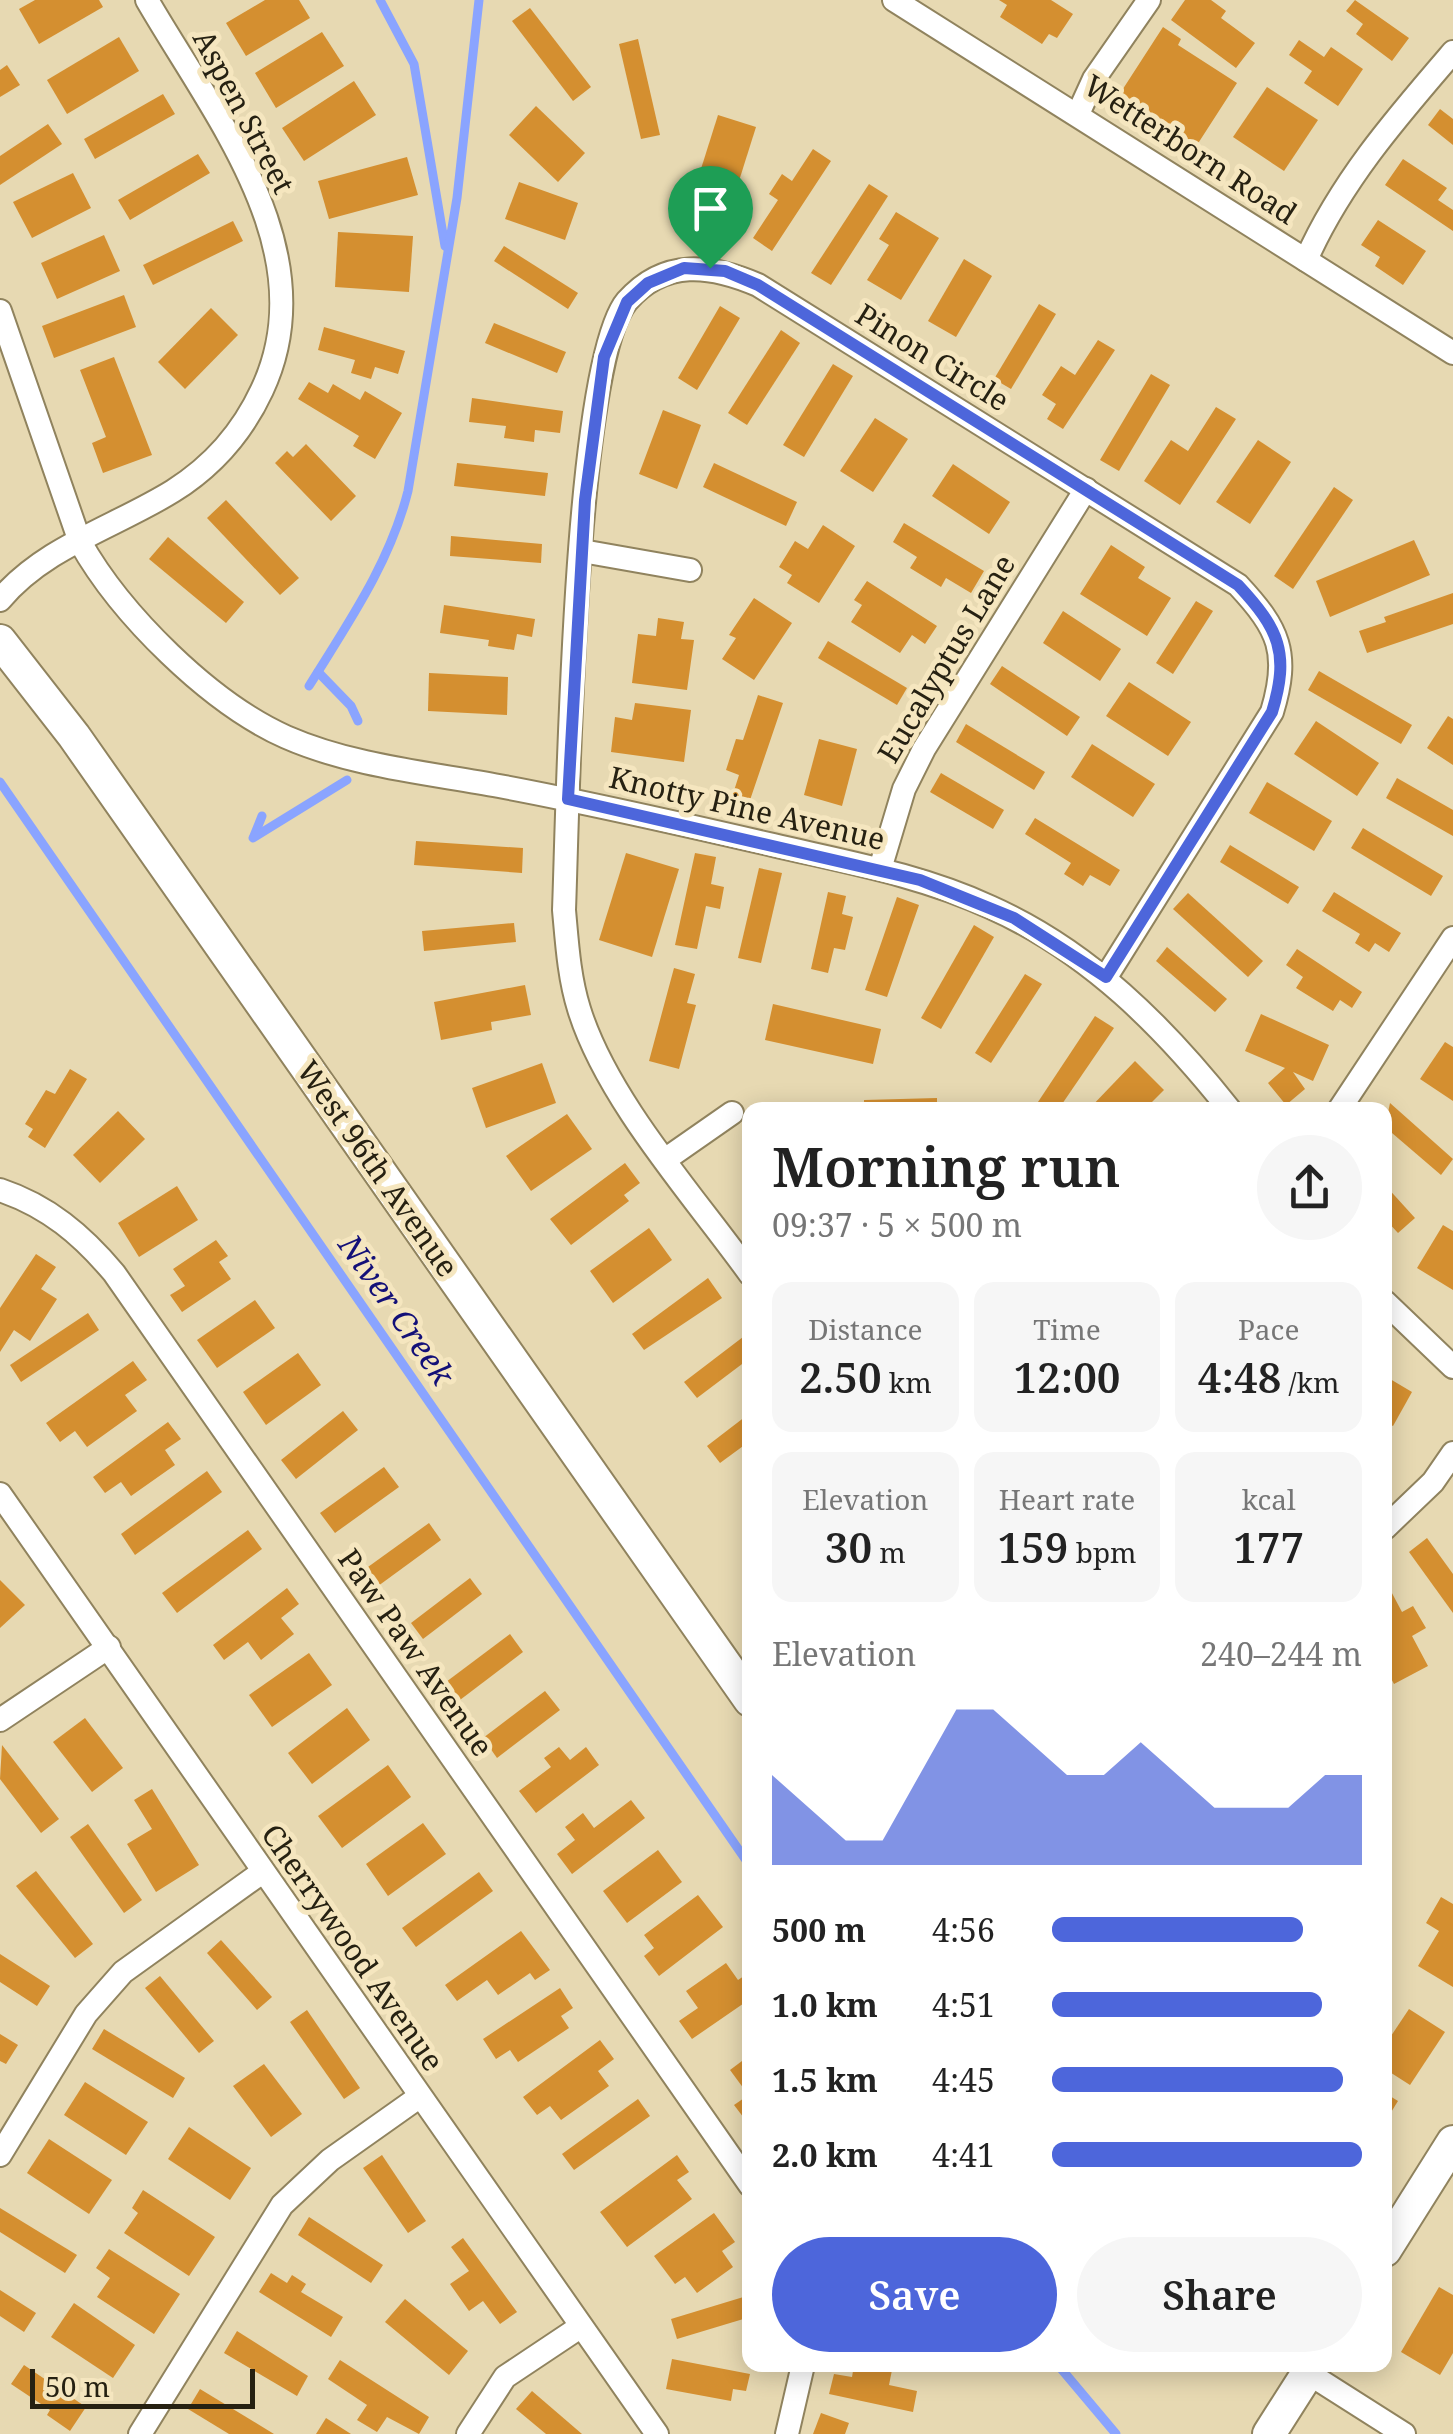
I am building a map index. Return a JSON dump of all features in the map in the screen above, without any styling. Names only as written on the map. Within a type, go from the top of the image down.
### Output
[{"type":"street","name":"Aspen Street","points":[[0,600],[30,570],[174,490],[230,443],[264,385],[278,349],[284,311],[280,267],[253,185],[147,0]]},
{"type":"street","name":"Wetterborn Road","points":[[894,0],[1453,353]]},
{"type":"street","points":[[1078,114],[1094,79],[1150,0]]},
{"type":"street","points":[[1306,260],[1326,214],[1366,156],[1453,52]]},
{"type":"street","name":"Pinon Circle","points":[[742,1263],[608,1078],[578,1008],[564,910],[585,500],[611,333],[627,302],[648,283],[684,268],[725,271],[758,285],[1238,585],[1269,623],[1282,661],[1272,712],[1106,977]]},
{"type":"street","name":"Knotty Pine Avenue","points":[[0,311],[80,542],[110,588],[179,660],[223,700],[258,723],[289,738],[372,762],[568,799],[880,869],[988,905],[1106,977],[1149,1018],[1223,1102]]},
{"type":"street","name":"Eucalyptus Lane","points":[[880,869],[904,789],[924,749],[1086,489]]},
{"type":"street","points":[[582,551],[690,570]]},
{"type":"street","name":"West 96th Avenue","points":[[0,641],[74,736],[742,1689]]},
{"type":"street","points":[[1345,1102],[1453,938]]},
{"type":"street","points":[[666,1158],[732,1112]]},
{"type":"street","name":"Paw Paw Avenue","points":[[0,1190],[60,1220],[114,1273],[742,2173]]},
{"type":"street","points":[[1392,1309],[1453,1367]]},
{"type":"street","points":[[1392,1521],[1433,1482],[1453,1453]]},
{"type":"street","name":"Cherrywood Avenue","points":[[0,1494],[657,2434]]},
{"type":"street","points":[[0,1720],[109,1647]]},
{"type":"street","points":[[0,2155],[86,2014],[123,1972],[262,1873]]},
{"type":"street","points":[[140,2434],[282,2205],[330,2160],[419,2097]]},
{"type":"street","points":[[1392,2239],[1453,2142]]},
{"type":"street","points":[[468,2434],[505,2377],[580,2327]]},
{"type":"street","points":[[788,2434],[801,2372]]},
{"type":"street","points":[[1269,2434],[1303,2372]]},
{"type":"street","points":[[1311,2372],[1404,2434]]},
{"type":"building","points":[[35,0],[99,0],[103,7],[39,44],[19,9]]},
{"type":"building","points":[[265,0],[299,0],[310,18],[246,56],[226,23]]},
{"type":"building","points":[[999,0],[1051,0],[1073,14],[1057,38],[1049,34],[1042,44],[1000,17],[1007,5]]},
{"type":"building","points":[[1185,0],[1211,0],[1226,11],[1221,18],[1255,43],[1236,68],[1171,20]]},
{"type":"building","points":[[1355,0],[1409,38],[1392,61],[1356,34],[1363,24],[1346,11]]},
{"type":"building","points":[[530,8],[591,87],[573,101],[512,21]]},
{"type":"building","points":[[1163,27],[1181,39],[1178,45],[1237,83],[1197,145],[1119,95]]},
{"type":"building","points":[[322,32],[344,66],[276,108],[255,73]]},
{"type":"building","points":[[119,37],[139,71],[67,114],[47,80]]},
{"type":"building","points":[[638,39],[660,135],[641,139],[619,44]]},
{"type":"building","points":[[1299,40],[1324,57],[1331,47],[1363,69],[1338,106],[1304,83],[1312,71],[1289,55]]},
{"type":"building","points":[[7,65],[20,85],[0,97],[0,70]]},
{"type":"building","points":[[354,81],[376,115],[304,161],[282,128]]},
{"type":"building","points":[[1267,87],[1318,120],[1284,171],[1233,137]]},
{"type":"building","points":[[163,94],[175,114],[95,159],[84,139]]},
{"type":"building","points":[[536,106],[585,153],[558,182],[509,135]]},
{"type":"building","points":[[1440,109],[1453,119],[1453,145],[1428,125]]},
{"type":"building","points":[[718,115],[756,127],[732,203],[694,191]]},
{"type":"building","points":[[48,124],[62,144],[0,185],[0,156]]},
{"type":"building","points":[[813,149],[831,161],[772,251],[753,238],[778,200],[769,194],[782,174],[792,181]]},
{"type":"building","points":[[198,154],[210,173],[130,220],[118,200]]},
{"type":"building","points":[[407,157],[418,195],[329,219],[318,181]]},
{"type":"building","points":[[1403,159],[1447,188],[1438,200],[1453,210],[1453,231],[1385,185]]},
{"type":"building","points":[[73,173],[91,208],[32,238],[13,202]]},
{"type":"building","points":[[519,182],[578,203],[565,240],[505,219]]},
{"type":"building","points":[[869,184],[888,196],[831,285],[811,273]]},
{"type":"building","points":[[896,212],[939,238],[901,300],[867,280],[889,245],[879,239]]},
{"type":"building","points":[[1378,220],[1426,251],[1403,285],[1375,266],[1380,257],[1361,245]]},
{"type":"building","points":[[233,221],[243,241],[153,285],[143,265]]},
{"type":"building","points":[[338,232],[413,236],[409,292],[335,287]]},
{"type":"building","points":[[104,235],[120,271],[57,299],[41,263]]},
{"type":"building","points":[[504,246],[578,293],[568,309],[494,261]]},
{"type":"building","points":[[964,259],[992,276],[956,337],[928,321]]},
{"type":"building","points":[[124,295],[136,327],[54,358],[42,326]]},
{"type":"building","points":[[1039,304],[1056,314],[1011,389],[994,379]]},
{"type":"building","points":[[720,306],[740,318],[697,390],[678,378]]},
{"type":"building","points":[[211,308],[238,335],[185,389],[158,362]]},
{"type":"building","points":[[494,323],[566,352],[557,373],[485,343]]},
{"type":"building","points":[[324,327],[405,351],[398,374],[375,367],[371,379],[351,373],[355,360],[318,350]]},
{"type":"building","points":[[781,330],[800,343],[747,425],[728,413]]},
{"type":"building","points":[[1098,340],[1115,350],[1063,429],[1047,419],[1056,404],[1042,395],[1061,366],[1075,375]]},
{"type":"building","points":[[114,357],[152,455],[103,473],[92,443],[106,437],[80,370]]},
{"type":"building","points":[[833,364],[853,376],[804,457],[783,445]]},
{"type":"building","points":[[1151,374],[1170,385],[1119,471],[1100,460]]},
{"type":"building","points":[[309,382],[328,393],[333,384],[360,400],[365,391],[402,413],[375,459],[353,446],[359,436],[298,399]]},
{"type":"building","points":[[472,398],[563,411],[560,433],[535,430],[534,442],[504,438],[506,426],[469,422]]},
{"type":"building","points":[[1216,407],[1236,419],[1180,505],[1144,481],[1171,440],[1188,451]]},
{"type":"building","points":[[663,410],[701,425],[677,489],[639,474]]},
{"type":"building","points":[[875,418],[908,439],[873,492],[840,471]]},
{"type":"building","points":[[1258,440],[1291,462],[1250,524],[1216,502]]},
{"type":"building","points":[[306,444],[356,496],[331,521],[275,463],[287,451],[293,457]]},
{"type":"building","points":[[457,463],[548,473],[545,496],[454,486]]},
{"type":"building","points":[[714,463],[797,502],[786,526],[703,487]]},
{"type":"building","points":[[953,464],[1010,502],[989,534],[932,496]]},
{"type":"building","points":[[1334,487],[1353,500],[1293,589],[1274,576]]},
{"type":"building","points":[[226,500],[299,578],[280,595],[207,518]]},
{"type":"building","points":[[904,523],[984,571],[971,593],[946,578],[941,587],[910,568],[917,557],[893,542]]},
{"type":"building","points":[[823,525],[855,546],[819,603],[787,583],[792,575],[779,567],[795,541],[808,549]]},
{"type":"building","points":[[451,536],[542,544],[541,563],[450,556]]},
{"type":"building","points":[[168,537],[244,602],[226,623],[149,559]]},
{"type":"building","points":[[1414,540],[1430,575],[1330,617],[1316,581]]},
{"type":"building","points":[[1111,545],[1145,567],[1138,578],[1171,598],[1147,636],[1080,594]]},
{"type":"building","points":[[867,581],[937,626],[925,644],[912,635],[900,653],[851,622],[862,605],[854,600]]},
{"type":"building","points":[[1453,593],[1453,624],[1367,653],[1359,631],[1386,622],[1384,617]]},
{"type":"building","points":[[754,598],[792,623],[754,680],[722,659],[736,638],[729,635]]},
{"type":"building","points":[[1196,601],[1213,611],[1173,674],[1156,663]]},
{"type":"building","points":[[444,605],[535,619],[532,637],[517,634],[514,650],[488,646],[489,640],[440,633]]},
{"type":"building","points":[[1063,611],[1121,649],[1100,681],[1043,643]]},
{"type":"building","points":[[658,618],[684,622],[681,639],[694,640],[687,690],[632,683],[638,634],[656,636]]},
{"type":"building","points":[[828,641],[907,688],[897,705],[818,658]]},
{"type":"building","points":[[1002,666],[1080,717],[1067,736],[990,684]]},
{"type":"building","points":[[1319,671],[1412,725],[1401,744],[1308,690]]},
{"type":"building","points":[[429,673],[508,677],[507,715],[428,711]]},
{"type":"building","points":[[1129,682],[1191,722],[1168,756],[1106,716]]},
{"type":"building","points":[[758,695],[783,703],[749,803],[732,797],[739,775],[726,770],[736,739],[743,740]]},
{"type":"building","points":[[635,703],[691,710],[684,762],[611,752],[615,717],[632,720]]},
{"type":"building","points":[[1448,716],[1453,719],[1453,765],[1427,748]]},
{"type":"building","points":[[1316,721],[1379,763],[1357,796],[1294,754]]},
{"type":"building","points":[[966,724],[1045,772],[1034,790],[956,742]]},
{"type":"building","points":[[819,739],[857,749],[842,806],[804,795]]},
{"type":"building","points":[[1092,744],[1155,784],[1133,817],[1071,777]]},
{"type":"building","points":[[941,773],[1004,810],[993,829],[930,792]]},
{"type":"building","points":[[1397,778],[1453,810],[1453,836],[1386,798]]},
{"type":"building","points":[[1267,782],[1332,821],[1314,851],[1249,813]]},
{"type":"building","points":[[1035,818],[1120,870],[1110,886],[1090,875],[1083,886],[1064,874],[1071,863],[1025,834]]},
{"type":"building","points":[[1363,828],[1443,876],[1431,896],[1351,848]]},
{"type":"building","points":[[416,841],[523,848],[522,873],[414,865]]},
{"type":"building","points":[[1230,845],[1299,887],[1288,904],[1220,862]]},
{"type":"building","points":[[626,853],[679,869],[652,957],[599,940]]},
{"type":"building","points":[[695,853],[716,857],[711,884],[724,887],[720,909],[706,906],[697,949],[675,945]]},
{"type":"building","points":[[759,868],[782,873],[761,963],[738,958]]},
{"type":"building","points":[[828,892],[846,896],[842,914],[853,917],[845,950],[834,948],[828,973],[811,969]]},
{"type":"building","points":[[1334,892],[1401,933],[1389,952],[1375,943],[1369,952],[1355,943],[1360,934],[1322,911]]},
{"type":"building","points":[[1188,893],[1263,961],[1248,977],[1173,909]]},
{"type":"building","points":[[897,897],[919,905],[887,997],[865,990]]},
{"type":"building","points":[[514,923],[516,942],[424,951],[422,931]]},
{"type":"building","points":[[974,925],[994,937],[941,1029],[921,1018]]},
{"type":"building","points":[[1167,947],[1227,999],[1215,1012],[1156,961]]},
{"type":"building","points":[[1297,949],[1362,992],[1352,1008],[1340,1000],[1333,1011],[1296,988],[1303,977],[1286,965]]},
{"type":"building","points":[[674,968],[695,974],[687,1003],[696,1005],[679,1069],[649,1061]]},
{"type":"building","points":[[1025,974],[1042,984],[991,1063],[975,1053]]},
{"type":"building","points":[[525,985],[531,1015],[491,1022],[492,1030],[441,1040],[434,1002]]},
{"type":"building","points":[[773,1004],[881,1029],[873,1064],[765,1040]]},
{"type":"building","points":[[1261,1014],[1329,1045],[1313,1081],[1293,1072],[1305,1089],[1290,1102],[1284,1102],[1268,1083],[1285,1068],[1245,1051]]},
{"type":"building","points":[[1095,1016],[1114,1028],[1063,1102],[1038,1102]]},
{"type":"building","points":[[1445,1042],[1453,1047],[1453,1101],[1420,1079]]},
{"type":"building","points":[[1135,1061],[1164,1090],[1152,1102],[1096,1102]]},
{"type":"building","points":[[542,1063],[556,1103],[486,1128],[472,1088]]},
{"type":"building","points":[[70,1069],[87,1079],[45,1148],[28,1137],[33,1129],[25,1124],[46,1090],[55,1094]]},
{"type":"building","points":[[937,1098],[937,1102],[864,1102]]},
{"type":"building","points":[[1392,1105],[1453,1159],[1441,1175],[1392,1133]]},
{"type":"building","points":[[118,1111],[145,1139],[100,1183],[73,1155]]},
{"type":"building","points":[[567,1114],[592,1149],[531,1191],[506,1156]]},
{"type":"building","points":[[625,1163],[640,1183],[624,1195],[629,1201],[571,1245],[550,1219]]},
{"type":"building","points":[[177,1186],[198,1220],[139,1257],[118,1223]]},
{"type":"building","points":[[1392,1193],[1415,1218],[1398,1233],[1392,1227]]},
{"type":"building","points":[[1443,1225],[1453,1231],[1453,1290],[1417,1268]]},
{"type":"building","points":[[649,1228],[672,1260],[613,1303],[590,1271]]},
{"type":"building","points":[[216,1240],[228,1256],[219,1262],[231,1279],[182,1312],[170,1295],[185,1286],[173,1269]]},
{"type":"building","points":[[36,1254],[56,1267],[41,1289],[57,1299],[30,1341],[14,1330],[0,1352],[0,1308]]},
{"type":"building","points":[[708,1278],[722,1298],[644,1350],[632,1334]]},
{"type":"building","points":[[255,1300],[275,1328],[217,1368],[197,1340]]},
{"type":"building","points":[[88,1313],[99,1330],[21,1382],[10,1365]]},
{"type":"building","points":[[742,1338],[742,1364],[697,1398],[684,1382]]},
{"type":"building","points":[[298,1353],[321,1385],[266,1425],[243,1392]]},
{"type":"building","points":[[133,1361],[147,1380],[125,1395],[137,1411],[87,1447],[75,1431],[60,1442],[46,1423]]},
{"type":"building","points":[[1392,1380],[1412,1392],[1392,1426]]},
{"type":"building","points":[[343,1411],[358,1430],[296,1479],[281,1460]]},
{"type":"building","points":[[742,1419],[742,1447],[720,1463],[707,1446]]},
{"type":"building","points":[[168,1422],[181,1439],[165,1450],[175,1465],[131,1496],[121,1482],[105,1493],[93,1477]]},
{"type":"building","points":[[384,1467],[399,1487],[335,1533],[320,1513]]},
{"type":"building","points":[[207,1471],[222,1492],[135,1555],[121,1534]]},
{"type":"building","points":[[429,1523],[441,1540],[374,1589],[361,1572]]},
{"type":"building","points":[[248,1530],[262,1549],[177,1613],[162,1593]]},
{"type":"building","points":[[1427,1538],[1453,1574],[1453,1613],[1409,1552]]},
{"type":"building","points":[[470,1578],[482,1594],[423,1639],[411,1623]]},
{"type":"building","points":[[0,1580],[25,1605],[0,1628]]},
{"type":"building","points":[[287,1588],[299,1604],[281,1618],[294,1634],[261,1660],[248,1642],[224,1660],[213,1645]]},
{"type":"building","points":[[1392,1593],[1402,1612],[1413,1606],[1426,1628],[1412,1636],[1428,1666],[1394,1684]]},
{"type":"building","points":[[510,1634],[523,1652],[456,1703],[442,1685]]},
{"type":"building","points":[[309,1653],[332,1685],[272,1727],[249,1695]]},
{"type":"building","points":[[545,1691],[560,1710],[497,1758],[483,1738]]},
{"type":"building","points":[[347,1708],[370,1740],[312,1784],[288,1753]]},
{"type":"building","points":[[85,1718],[123,1768],[92,1792],[53,1742]]},
{"type":"building","points":[[2,1745],[59,1819],[41,1833],[0,1779]]},
{"type":"building","points":[[559,1747],[570,1760],[586,1747],[599,1765],[536,1813],[519,1791],[551,1767],[544,1758]]},
{"type":"building","points":[[388,1765],[411,1797],[342,1848],[318,1816]]},
{"type":"building","points":[[152,1789],[199,1865],[156,1892],[127,1844],[152,1829],[134,1800]]},
{"type":"building","points":[[631,1800],[645,1818],[572,1874],[557,1854],[575,1840],[565,1827],[583,1813],[594,1828]]},
{"type":"building","points":[[423,1823],[446,1854],[388,1896],[366,1864]]},
{"type":"building","points":[[88,1824],[142,1900],[124,1913],[70,1837]]},
{"type":"building","points":[[658,1850],[682,1882],[627,1923],[603,1891]]},
{"type":"building","points":[[36,1871],[93,1944],[75,1958],[16,1886]]},
{"type":"building","points":[[479,1872],[493,1891],[416,1947],[402,1928]]},
{"type":"building","points":[[698,1895],[723,1927],[659,1976],[644,1956],[654,1948],[644,1935]]},
{"type":"building","points":[[1441,1897],[1453,1904],[1453,1987],[1418,1966],[1439,1931],[1426,1923]]},
{"type":"building","points":[[521,1931],[550,1970],[535,1980],[530,1973],[498,1995],[487,1980],[457,2001],[445,1985]]},
{"type":"building","points":[[221,1940],[272,1997],[257,2010],[207,1953]]},
{"type":"building","points":[[0,1954],[50,1986],[37,2006],[0,1982]]},
{"type":"building","points":[[726,1963],[738,1980],[742,1977],[742,2005],[692,2039],[679,2021],[698,2008],[686,1991]]},
{"type":"building","points":[[160,1976],[214,2041],[199,2053],[145,1988]]},
{"type":"building","points":[[560,1988],[573,2008],[561,2016],[569,2028],[518,2062],[510,2050],[496,2059],[483,2039]]},
{"type":"building","points":[[1409,2009],[1445,2032],[1410,2085],[1392,2073],[1392,2034]]},
{"type":"building","points":[[307,2010],[360,2088],[344,2099],[290,2022]]},
{"type":"building","points":[[104,2029],[185,2078],[173,2098],[92,2049]]},
{"type":"building","points":[[0,2034],[18,2045],[6,2064],[0,2061]]},
{"type":"building","points":[[600,2040],[614,2059],[598,2071],[609,2086],[561,2120],[550,2106],[537,2115],[523,2097]]},
{"type":"building","points":[[742,2061],[742,2086],[730,2070]]},
{"type":"building","points":[[264,2064],[302,2114],[271,2137],[233,2086]]},
{"type":"building","points":[[85,2082],[148,2122],[126,2155],[64,2115]]},
{"type":"building","points":[[638,2099],[650,2116],[574,2170],[562,2154]]},
{"type":"building","points":[[742,2100],[742,2116],[734,2105]]},
{"type":"building","points":[[189,2127],[251,2168],[230,2200],[168,2159]]},
{"type":"building","points":[[49,2139],[112,2180],[89,2214],[27,2173]]},
{"type":"building","points":[[382,2155],[426,2221],[408,2233],[363,2168]]},
{"type":"building","points":[[677,2155],[689,2172],[677,2180],[692,2199],[627,2247],[600,2212]]},
{"type":"building","points":[[143,2190],[215,2237],[189,2276],[124,2233],[138,2213],[132,2208]]},
{"type":"building","points":[[0,2208],[77,2255],[65,2273],[0,2232]]},
{"type":"building","points":[[714,2213],[735,2242],[722,2251],[733,2267],[697,2293],[685,2277],[675,2284],[654,2256]]},
{"type":"building","points":[[309,2217],[383,2265],[371,2283],[298,2235]]},
{"type":"building","points":[[463,2238],[517,2312],[500,2324],[483,2301],[469,2311],[450,2284],[469,2271],[451,2247]]},
{"type":"building","points":[[109,2249],[180,2294],[154,2334],[97,2297],[110,2278],[96,2268]]},
{"type":"building","points":[[271,2273],[287,2283],[292,2275],[306,2284],[301,2292],[343,2317],[331,2337],[259,2292]]},
{"type":"building","points":[[1439,2287],[1453,2295],[1453,2353],[1440,2375],[1401,2352]]},
{"type":"building","points":[[0,2290],[36,2313],[24,2332],[0,2316]]},
{"type":"building","points":[[742,2297],[742,2319],[677,2339],[671,2319]]},
{"type":"building","points":[[405,2299],[468,2351],[449,2375],[385,2322]]},
{"type":"building","points":[[74,2303],[135,2345],[113,2378],[51,2337]]},
{"type":"building","points":[[237,2331],[308,2376],[297,2396],[224,2353]]},
{"type":"building","points":[[672,2359],[750,2374],[746,2391],[733,2389],[731,2401],[666,2389]]},
{"type":"building","points":[[340,2360],[429,2417],[419,2434],[387,2417],[377,2432],[357,2420],[367,2405],[328,2379]]},
{"type":"building","points":[[24,2365],[86,2407],[70,2431],[47,2415],[50,2410],[11,2384]]},
{"type":"building","points":[[853,2372],[892,2372],[889,2385],[917,2391],[913,2412],[829,2394],[834,2374],[852,2377]]},
{"type":"building","points":[[200,2389],[274,2434],[229,2434],[188,2409]]},
{"type":"building","points":[[532,2391],[582,2434],[546,2434],[516,2409]]},
{"type":"building","points":[[821,2413],[849,2423],[845,2434],[813,2434]]},
{"type":"building","points":[[326,2418],[351,2434],[316,2434]]},
{"type":"waterway","points":[[380,0],[414,64],[445,246]]},
{"type":"waterway","points":[[309,686],[379,568],[408,491],[457,198],[479,0]]},
{"type":"waterway","points":[[318,672],[351,706],[358,721]]},
{"type":"waterway","points":[[253,838],[347,780]]},
{"type":"waterway","name":"Niver Creek","points":[[0,782],[742,1854]]},
{"type":"waterway","points":[[254,836],[262,816]]},
{"type":"waterway","name":"Niver Creek","points":[[1064,2372],[1116,2434]]},
{"type":"route","points":[[710,268],[758,285],[1238,585],[1262,611],[1276,634],[1282,661],[1281,682],[1272,712],[1106,977],[1014,918],[920,880],[568,799],[585,500],[604,357],[618,316],[648,283],[667,272],[710,268]]}]
